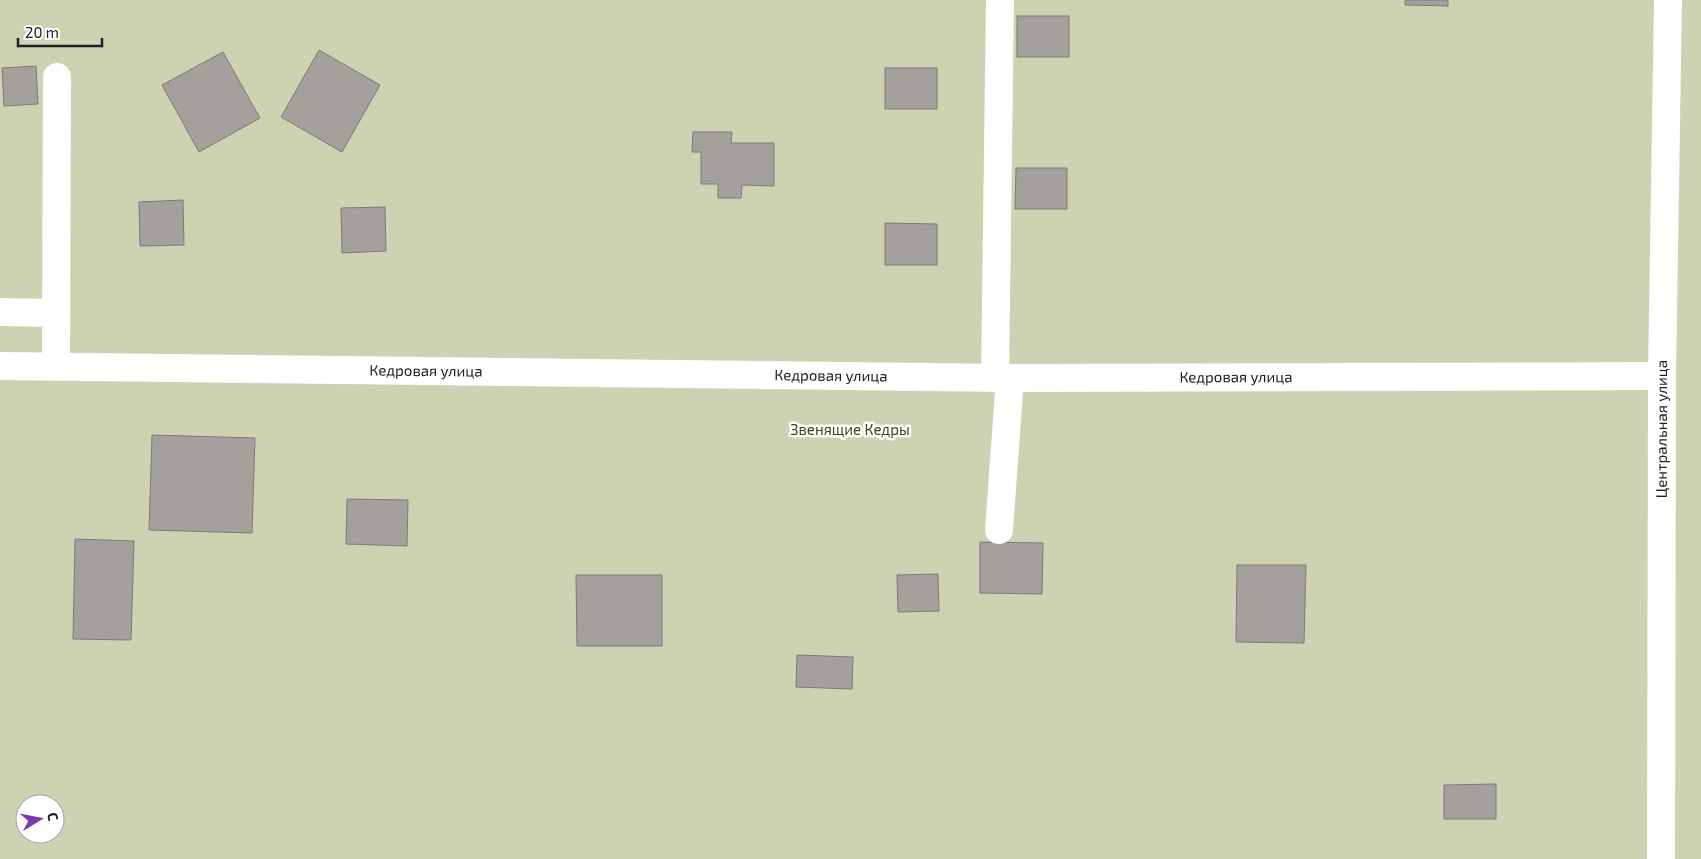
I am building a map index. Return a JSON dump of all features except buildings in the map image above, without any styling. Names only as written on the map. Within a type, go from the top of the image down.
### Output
[{"type":"street","points":[[1000,0],[1002,378],[1000,530]]},
{"type":"street","name":"Центральная улица","points":[[1661,859],[1662,376],[1668,0]]},
{"type":"street","points":[[56,366],[57,76]]},
{"type":"street","points":[[0,312],[56,313]]},
{"type":"street","name":"Кедровая улица","points":[[0,366],[1002,378],[1662,376]]},
{"type":"green space","name":"Звенящие Кедры","points":[[0,0],[1701,0],[1701,859],[0,859]]}]
